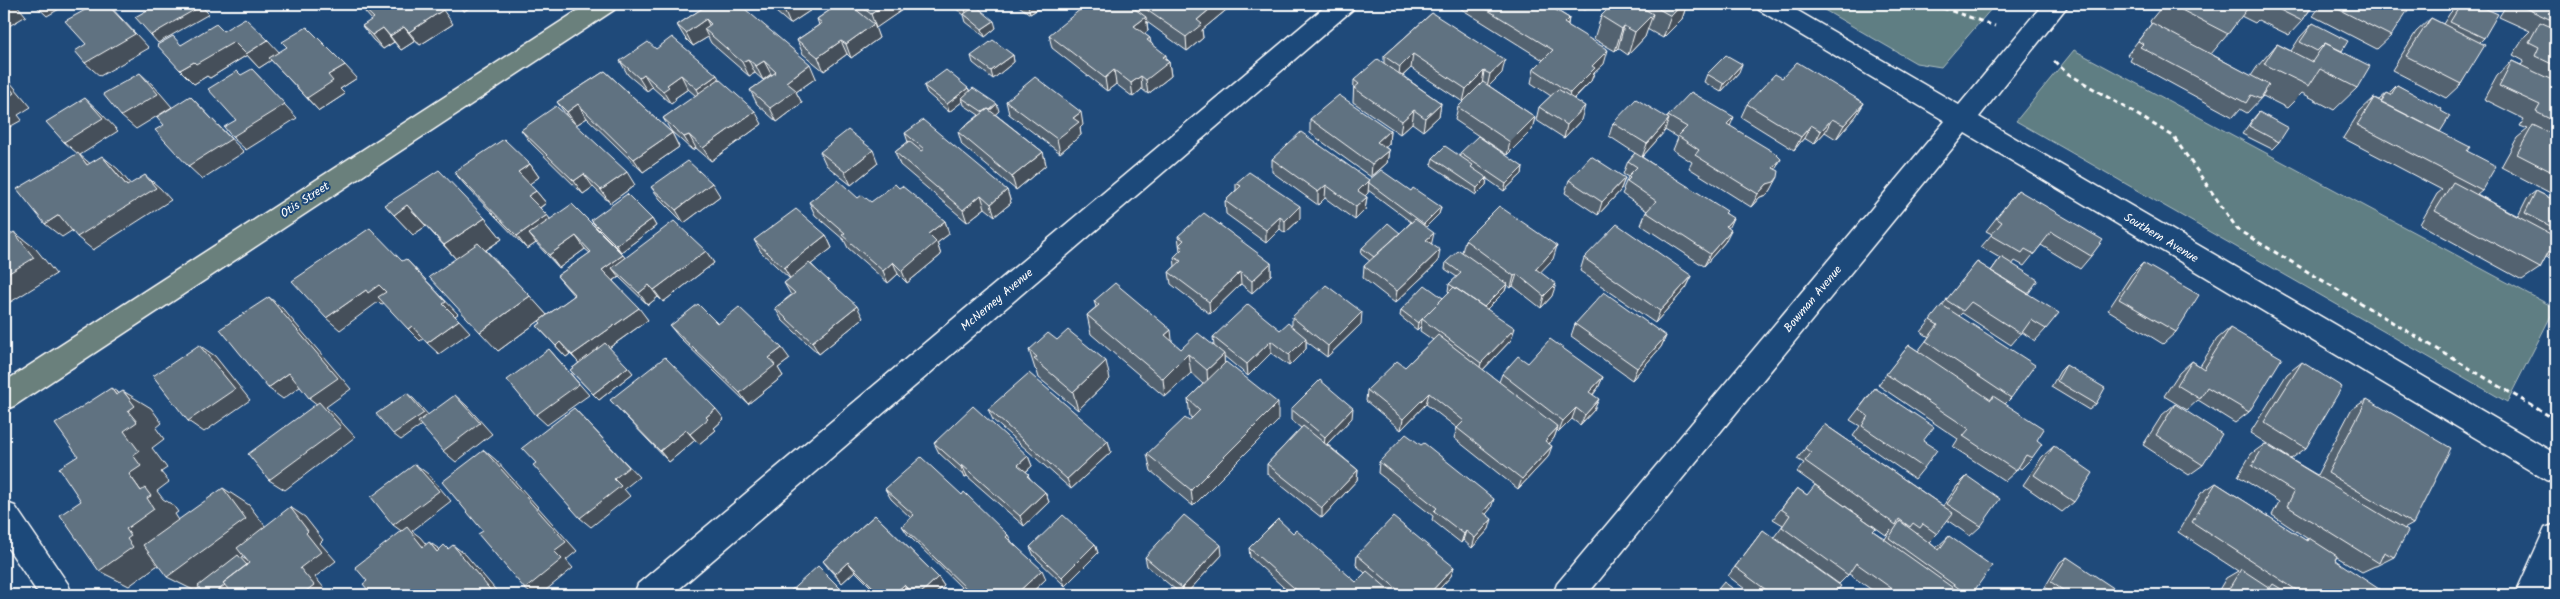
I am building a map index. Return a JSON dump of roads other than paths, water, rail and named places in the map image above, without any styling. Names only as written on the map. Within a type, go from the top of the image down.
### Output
[{"type":"main road","name":"Otis Street","points":[[4,397],[606,4]]},
{"type":"street","name":"McNerney Avenue","points":[[649,595],[1344,4]]},
{"type":"street","name":"Southern Avenue","points":[[1767,4],[2556,470]]},
{"type":"street","name":"Bowman Avenue","points":[[1568,595],[2057,4]]},
{"type":"street","points":[[4,516],[56,595]]},
{"type":"street","points":[[2530,595],[2556,538]]}]
